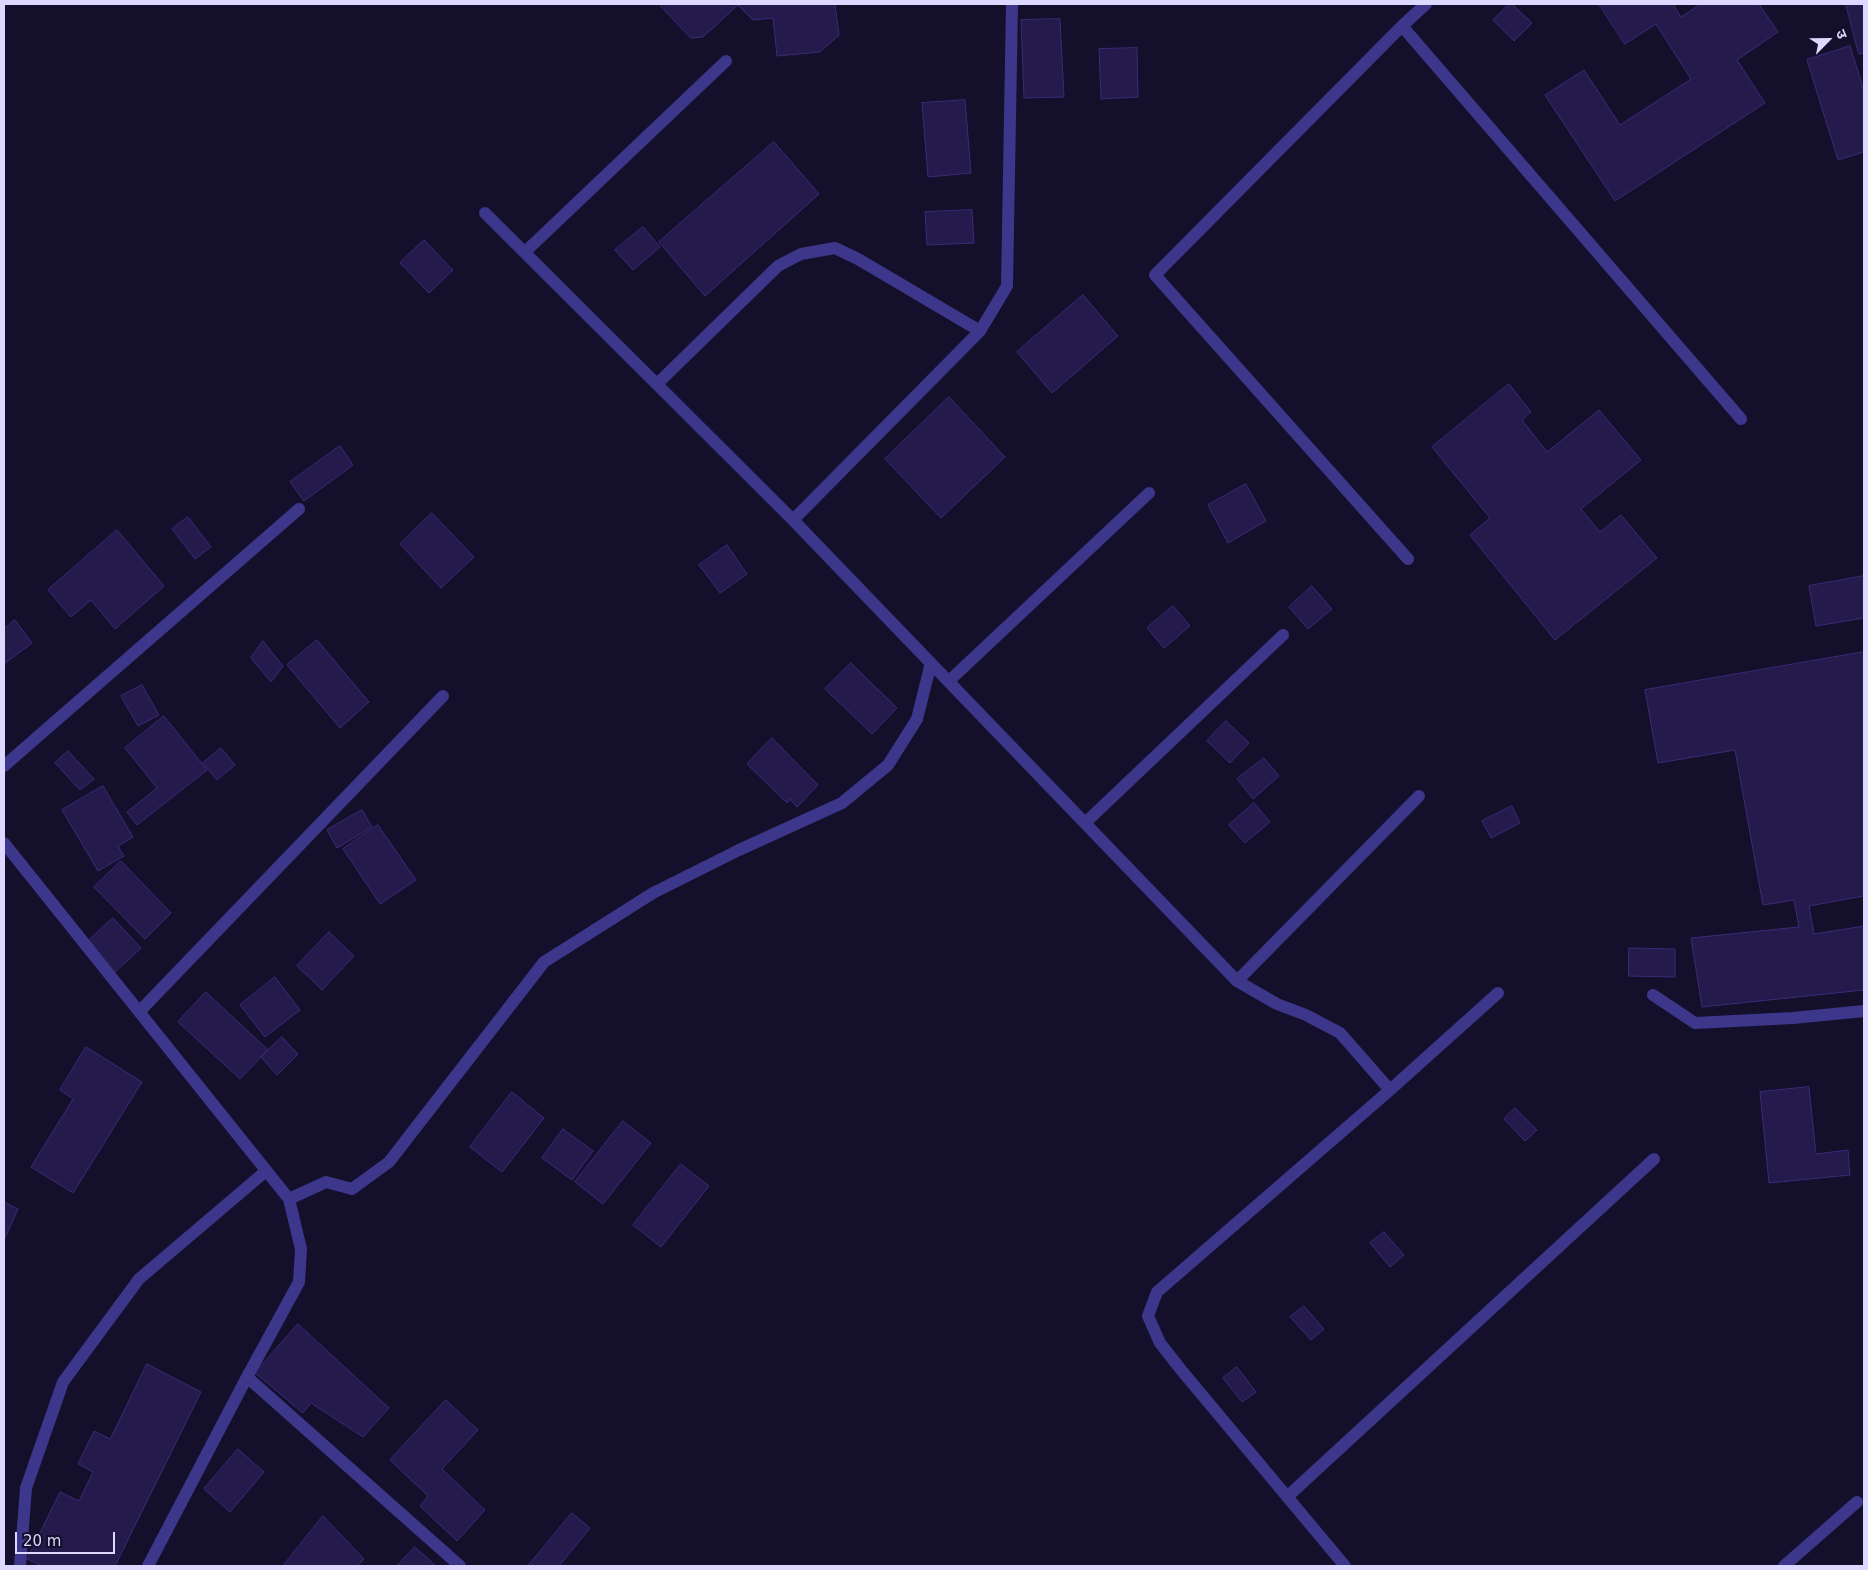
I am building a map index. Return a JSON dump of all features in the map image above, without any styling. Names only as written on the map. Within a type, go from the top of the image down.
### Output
[{"type":"street","points":[[793,520],[980,331],[1007,286],[1012,4]]},
{"type":"street","points":[[1408,559],[1155,275],[1426,4]]},
{"type":"street","points":[[1402,26],[1741,419]]},
{"type":"street","points":[[525,252],[726,61]]},
{"type":"street","points":[[486,213],[793,520],[1237,981],[1277,1004],[1306,1015],[1340,1033],[1390,1090]]},
{"type":"street","points":[[657,384],[778,266],[801,254],[835,248],[858,259],[980,331]]},
{"type":"street","points":[[949,681],[1149,493]]},
{"type":"street","points":[[4,766],[299,509]]},
{"type":"street","points":[[1085,823],[1283,635]]},
{"type":"street","points":[[289,1199],[326,1182],[352,1188],[389,1162],[544,962],[653,893],[739,850],[842,803],[888,765],[917,720],[931,663]]},
{"type":"street","points":[[139,1012],[443,696]]},
{"type":"street","points":[[1237,981],[1420,796]]},
{"type":"street","points":[[4,843],[289,1199],[301,1249],[299,1282],[148,1566]]},
{"type":"street","points":[[1345,1566],[1160,1343],[1148,1316],[1157,1292],[1498,994]]},
{"type":"street","points":[[1653,995],[1695,1023],[1864,1012]]},
{"type":"street","points":[[1287,1497],[1654,1159]]},
{"type":"street","points":[[22,1565],[26,1488],[63,1382],[139,1279],[266,1171]]},
{"type":"street","points":[[247,1377],[460,1566]]},
{"type":"street","points":[[1784,1566],[1857,1502]]},
{"type":"building","points":[[659,4],[835,4],[839,35],[820,52],[777,56],[773,18],[753,20],[738,5],[703,37],[691,38]]},
{"type":"building","points":[[1509,4],[1512,4],[1532,23],[1514,41],[1493,20]]},
{"type":"building","points":[[1599,4],[1673,4],[1681,17],[1701,4],[1759,4],[1778,32],[1737,60],[1765,103],[1615,201],[1545,95],[1584,70],[1620,125],[1691,79],[1656,24],[1625,44]]},
{"type":"building","points":[[1846,4],[1864,4],[1864,53],[1859,54]]},
{"type":"building","points":[[1060,19],[1064,97],[1024,98],[1021,20]]},
{"type":"building","points":[[1850,46],[1864,91],[1864,152],[1838,160],[1807,60]]},
{"type":"building","points":[[1137,48],[1138,97],[1101,99],[1099,49]]},
{"type":"building","points":[[965,100],[971,173],[928,177],[922,103]]},
{"type":"building","points":[[774,142],[819,194],[705,296],[659,242]]},
{"type":"building","points":[[972,210],[974,243],[927,245],[925,212]]},
{"type":"building","points":[[643,227],[660,247],[633,270],[615,250]]},
{"type":"building","points":[[424,240],[453,270],[429,293],[400,263]]},
{"type":"building","points":[[1083,295],[1118,336],[1052,393],[1017,352]]},
{"type":"building","points":[[1509,384],[1531,412],[1522,420],[1547,452],[1599,410],[1641,460],[1581,509],[1600,532],[1621,515],[1657,558],[1555,640],[1470,535],[1490,518],[1432,447]]},
{"type":"building","points":[[949,397],[1005,457],[941,518],[885,459]]},
{"type":"building","points":[[340,446],[353,465],[304,501],[290,482]]},
{"type":"building","points":[[1246,484],[1266,521],[1228,543],[1208,505]]},
{"type":"building","points":[[432,513],[474,557],[441,588],[400,544]]},
{"type":"building","points":[[188,517],[211,547],[195,559],[172,529]]},
{"type":"building","points":[[117,530],[164,586],[115,629],[91,600],[71,617],[48,590]]},
{"type":"building","points":[[727,545],[747,574],[720,593],[699,565]]},
{"type":"building","points":[[1864,576],[1864,618],[1816,626],[1809,586]]},
{"type":"building","points":[[1312,586],[1332,609],[1308,629],[1289,607]]},
{"type":"building","points":[[1173,606],[1190,626],[1164,648],[1147,628]]},
{"type":"building","points":[[15,620],[32,643],[4,664],[4,629]]},
{"type":"building","points":[[317,640],[369,702],[340,728],[287,665]]},
{"type":"building","points":[[263,641],[283,666],[271,682],[251,658]]},
{"type":"building","points":[[1864,652],[1864,896],[1809,906],[1814,934],[1864,926],[1864,990],[1702,1007],[1691,938],[1799,927],[1794,900],[1763,905],[1735,750],[1658,763],[1645,690]]},
{"type":"building","points":[[851,663],[897,708],[872,734],[825,689]]},
{"type":"building","points":[[142,685],[159,715],[138,726],[121,696]]},
{"type":"building","points":[[164,716],[207,770],[137,825],[127,812],[157,788],[125,748]]},
{"type":"building","points":[[1226,721],[1249,743],[1230,763],[1207,741]]},
{"type":"building","points":[[772,738],[818,785],[797,807],[790,799],[787,803],[747,764]]},
{"type":"building","points":[[221,748],[235,765],[217,780],[203,763]]},
{"type":"building","points":[[68,751],[94,779],[80,790],[55,763]]},
{"type":"building","points":[[1264,758],[1279,776],[1253,799],[1237,779]]},
{"type":"building","points":[[103,786],[133,837],[118,846],[124,856],[98,871],[62,810]]},
{"type":"building","points":[[1254,803],[1270,822],[1245,843],[1229,825]]},
{"type":"building","points":[[1512,806],[1520,823],[1491,838],[1482,821]]},
{"type":"building","points":[[362,810],[372,827],[337,848],[327,830]]},
{"type":"building","points":[[378,825],[416,880],[380,904],[343,849]]},
{"type":"building","points":[[121,861],[171,913],[145,939],[94,887]]},
{"type":"building","points":[[113,918],[141,948],[113,974],[85,944]]},
{"type":"building","points":[[329,932],[354,956],[322,990],[297,966]]},
{"type":"building","points":[[1629,948],[1675,949],[1675,977],[1629,976]]},
{"type":"building","points":[[275,977],[300,1010],[265,1037],[240,1005]]},
{"type":"building","points":[[206,992],[268,1050],[240,1079],[178,1022]]},
{"type":"building","points":[[282,1037],[298,1054],[277,1075],[261,1057]]},
{"type":"building","points":[[86,1047],[142,1082],[73,1193],[31,1167],[73,1099],[60,1090]]},
{"type":"building","points":[[1809,1087],[1816,1154],[1848,1150],[1850,1175],[1769,1183],[1760,1092]]},
{"type":"building","points":[[512,1092],[544,1118],[502,1172],[470,1147]]},
{"type":"building","points":[[1515,1108],[1537,1130],[1525,1141],[1504,1119]]},
{"type":"building","points":[[623,1121],[651,1143],[603,1204],[575,1182]]},
{"type":"building","points":[[563,1129],[593,1151],[572,1180],[542,1158]]},
{"type":"building","points":[[681,1164],[709,1186],[661,1247],[633,1225]]},
{"type":"building","points":[[4,1202],[18,1209],[4,1240]]},
{"type":"building","points":[[1384,1232],[1404,1255],[1390,1267],[1370,1243]]},
{"type":"building","points":[[1304,1306],[1324,1329],[1311,1340],[1290,1317]]},
{"type":"building","points":[[298,1324],[389,1408],[363,1437],[311,1403],[303,1413],[255,1373]]},
{"type":"building","points":[[147,1364],[201,1392],[115,1566],[42,1566],[27,1559],[60,1492],[79,1501],[93,1472],[78,1464],[94,1431],[110,1439]]},
{"type":"building","points":[[1237,1367],[1256,1392],[1242,1402],[1223,1378]]},
{"type":"building","points":[[446,1400],[478,1430],[442,1469],[485,1510],[457,1541],[420,1506],[428,1496],[390,1460]]},
{"type":"building","points":[[238,1449],[264,1472],[230,1512],[204,1489]]},
{"type":"building","points":[[572,1513],[590,1528],[559,1566],[528,1566]]},
{"type":"building","points":[[323,1516],[364,1559],[357,1566],[283,1566]]},
{"type":"building","points":[[415,1547],[436,1566],[397,1566]]}]
